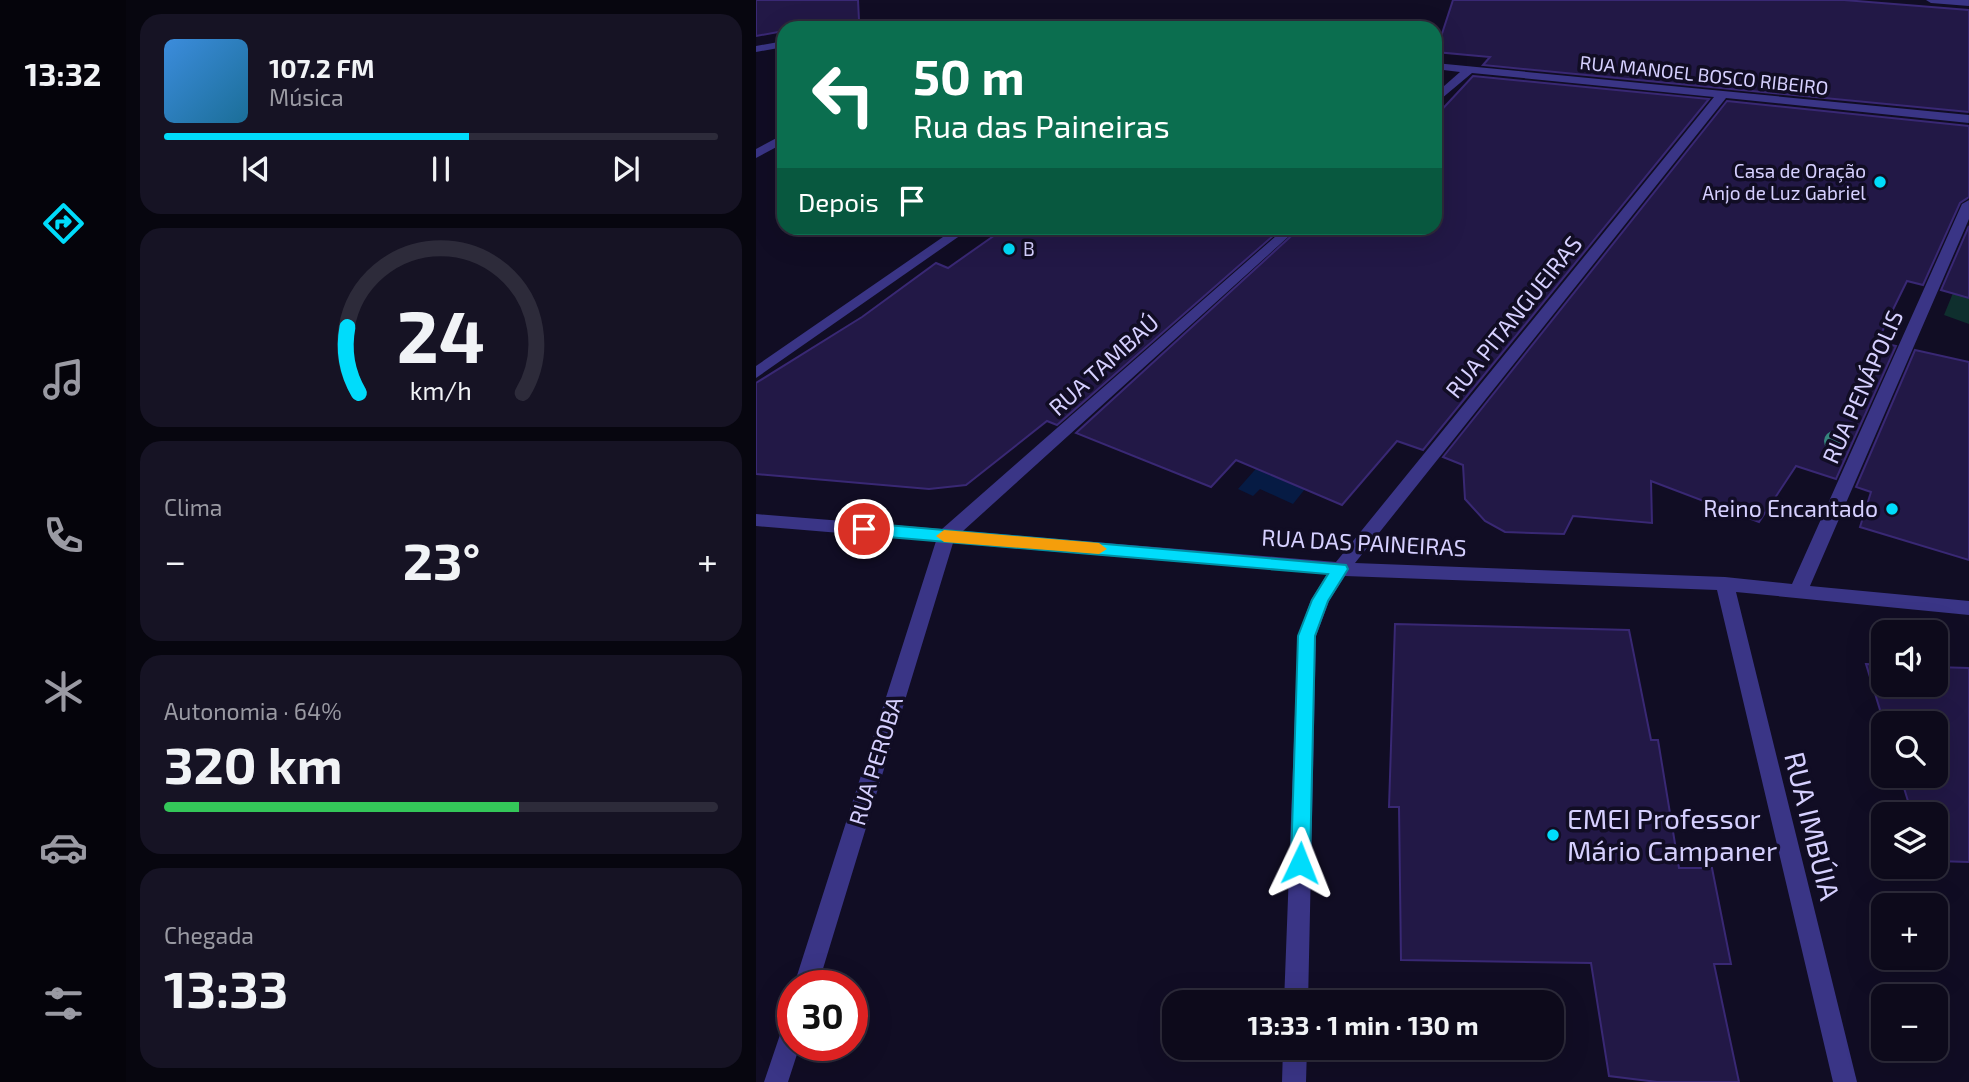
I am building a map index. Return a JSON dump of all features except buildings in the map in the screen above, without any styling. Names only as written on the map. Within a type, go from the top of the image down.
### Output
[{"type":"street","points":[[1931,0],[1969,3]]},
{"type":"street","points":[[756,49],[777,45]]},
{"type":"street","name":"RUA MANOEL BOSCO RIBEIRO","points":[[1442,67],[1969,119]]},
{"type":"street","points":[[1442,94],[1470,69]]},
{"type":"street","name":"RUA PITANGUEIRAS","points":[[1296,990],[1307,636],[1320,600],[1340,569],[1723,94]]},
{"type":"street","points":[[756,154],[777,142]]},
{"type":"street","name":"RUA PENÁPOLIS","points":[[1799,589],[1969,204]]},
{"type":"street","points":[[756,373],[954,235]]},
{"type":"street","name":"RUA TAMBAÚ","points":[[946,536],[1284,235]]},
{"type":"street","name":"RUA DAS PAINEIRAS","points":[[756,520],[1340,569],[1799,589],[1969,608]]},
{"type":"street","name":"RUA PEROBA","points":[[811,970],[946,536]]},
{"type":"street","name":"RUA IMBÚIA","points":[[1725,584],[1845,1082]]},
{"type":"street","points":[[1294,1082],[1295,1060]]},
{"type":"street","points":[[776,1082],[783,1061]]},
{"type":"green space","points":[[1953,293],[1969,298],[1969,324],[1944,315]]},
{"type":"water","points":[[1261,463],[1305,489],[1293,504],[1260,489],[1253,496],[1238,489]]},
{"type":"slow traffic","points":[[944,536],[1099,549]]},
{"type":"place","name":"Casa de Oração Anjo de Luz Gabriel","points":[[1880,182]]},
{"type":"place","name":"B","points":[[1009,249]]},
{"type":"place","name":"Reino Encantado","points":[[1892,509]]},
{"type":"place","name":"EMEI Professor Mário Campaner","points":[[1553,835]]},
{"type":"route","points":[[864,529],[1340,569],[1320,600],[1307,636],[1300,863]]}]
